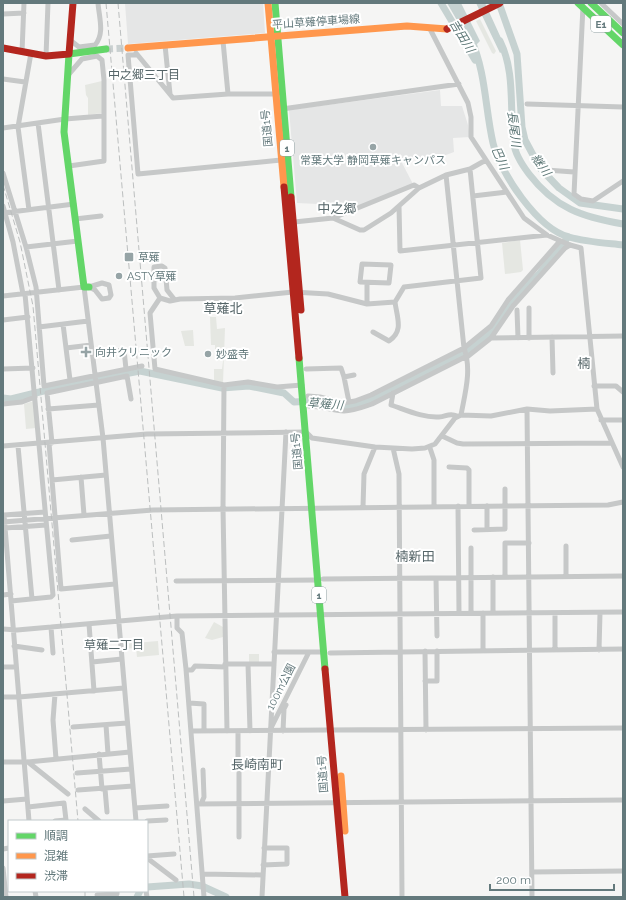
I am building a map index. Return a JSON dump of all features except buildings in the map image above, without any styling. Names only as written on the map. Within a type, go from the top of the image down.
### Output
[{"type":"main road","points":[[73,3],[64,132],[75,220],[86,287]]},
{"type":"main road","name":"国道1号","points":[[268,3],[274,36],[280,109],[294,222],[296,292],[302,385],[315,508],[340,802],[351,897]]},
{"type":"main road","name":"国道1号","points":[[274,3],[276,94],[280,109],[281,160],[306,369],[312,438],[315,508]]},
{"type":"main road","name":"E1","points":[[578,3],[623,45]]},
{"type":"main road","name":"E1","points":[[591,3],[623,33]]},
{"type":"main road","name":"平山草薙停車場線","points":[[129,48],[407,26],[430,29],[447,29],[497,4]]},
{"type":"main road","points":[[3,48],[46,56],[106,49]]},
{"type":"main road","name":"国道1号","points":[[340,802],[345,897]]},
{"type":"street","points":[[22,52],[24,3]]},
{"type":"street","points":[[46,56],[48,3]]},
{"type":"street","points":[[70,40],[79,47],[95,45],[100,40],[101,30],[98,3]]},
{"type":"street","points":[[583,3],[574,194],[581,199],[593,201],[623,182]]},
{"type":"street","points":[[601,3],[623,24]]},
{"type":"street","points":[[3,14],[24,13]]},
{"type":"street","points":[[430,29],[468,103],[471,117],[470,134],[524,218],[547,235],[570,245],[582,248],[589,337],[597,409],[623,467]]},
{"type":"street","points":[[223,41],[228,94]]},
{"type":"street","points":[[165,45],[170,95]]},
{"type":"street","points":[[129,48],[137,55],[173,98],[228,94],[276,94]]},
{"type":"street","points":[[29,210],[18,127],[30,53]]},
{"type":"street","points":[[137,55],[128,55],[138,174],[281,160]]},
{"type":"street","points":[[69,74],[82,59],[97,56],[102,60],[104,80],[104,161],[69,166]]},
{"type":"street","points":[[3,79],[25,82]]},
{"type":"street","points":[[280,109],[459,84]]},
{"type":"street","points":[[527,104],[623,107]]},
{"type":"street","points":[[3,128],[65,119],[103,116]]},
{"type":"street","points":[[38,123],[52,244],[59,290]]},
{"type":"street","points":[[333,218],[360,230],[364,230],[399,206],[419,188],[446,175],[470,169],[486,160]]},
{"type":"street","points":[[372,332],[389,341],[395,337],[399,329],[395,302],[404,287],[481,278],[470,169]]},
{"type":"street","points":[[546,170],[574,172]]},
{"type":"street","points":[[3,173],[35,276],[44,386],[142,366]]},
{"type":"street","points":[[3,446],[18,446],[147,434],[306,432],[312,438],[375,447],[412,449],[430,448],[459,415],[468,381],[467,356],[464,348],[446,175]]},
{"type":"street","points":[[294,222],[333,218],[414,185],[419,188]]},
{"type":"street","points":[[473,196],[507,192]]},
{"type":"street","points":[[4,213],[74,204]]},
{"type":"street","points":[[3,206],[15,249],[28,317],[53,596],[11,601]]},
{"type":"street","points":[[399,206],[400,251],[547,235]]},
{"type":"street","points":[[75,220],[101,216]]},
{"type":"street","points":[[26,247],[78,241]]},
{"type":"street","points":[[308,396],[349,402],[366,397],[464,348],[490,326],[508,300],[560,241]]},
{"type":"street","points":[[309,406],[350,411],[372,404],[467,356],[491,338],[513,306],[565,248],[570,245]]},
{"type":"street","points":[[362,264],[391,265],[391,280],[389,283],[367,282],[360,282],[362,264]]},
{"type":"street","points":[[174,299],[167,290],[165,268],[158,266],[154,267],[154,288],[160,298],[165,300],[235,298],[296,292],[328,294],[367,304],[395,302]]},
{"type":"street","points":[[367,282],[367,304]]},
{"type":"street","points":[[3,295],[86,287],[88,321],[103,438],[136,820]]},
{"type":"street","points":[[160,298],[150,313],[154,369],[224,385],[248,382],[277,388],[302,385]]},
{"type":"street","points":[[529,308],[529,338]]},
{"type":"street","points":[[517,310],[518,338]]},
{"type":"street","points":[[3,320],[28,317]]},
{"type":"street","points":[[39,327],[88,321]]},
{"type":"street","points":[[63,324],[70,380]]},
{"type":"street","points":[[491,338],[623,336]]},
{"type":"street","points":[[552,337],[553,373]]},
{"type":"street","points":[[66,348],[91,345]]},
{"type":"street","points":[[92,354],[124,350],[126,369]]},
{"type":"street","points":[[3,369],[33,368]]},
{"type":"street","points":[[306,369],[341,368],[349,402]]},
{"type":"street","points":[[344,377],[354,375]]},
{"type":"street","points":[[115,584],[61,589],[52,480],[47,393],[127,376],[131,399]]},
{"type":"street","points":[[406,378],[410,385]]},
{"type":"street","points":[[224,385],[223,508],[227,731]]},
{"type":"street","points":[[594,386],[616,386],[623,392]]},
{"type":"street","points":[[393,393],[391,405],[439,418],[450,414],[491,416],[527,409],[545,411],[597,409]]},
{"type":"street","points":[[3,404],[22,402],[35,397]]},
{"type":"street","points":[[48,409],[99,405]]},
{"type":"street","points":[[527,409],[530,576],[532,897]]},
{"type":"street","points":[[601,420],[623,420]]},
{"type":"street","points":[[262,897],[286,432]]},
{"type":"street","points":[[442,436],[457,443],[528,445],[612,443]]},
{"type":"street","points":[[18,446],[32,599]]},
{"type":"street","points":[[363,507],[364,474],[375,447]]},
{"type":"street","points":[[393,448],[399,474],[400,506],[402,897]]},
{"type":"street","points":[[430,448],[434,460],[434,506]]},
{"type":"street","points":[[449,467],[467,468],[469,470],[469,506]]},
{"type":"street","points":[[52,480],[106,475]]},
{"type":"street","points":[[81,478],[84,515]]},
{"type":"street","points":[[474,530],[505,529],[505,489]]},
{"type":"street","points":[[4,522],[154,510],[400,506],[608,505],[623,502]]},
{"type":"street","points":[[458,506],[459,614]]},
{"type":"street","points":[[487,506],[487,530]]},
{"type":"street","points":[[29,820],[26,762],[15,667],[4,515],[45,512]]},
{"type":"street","points":[[5,528],[46,525]]},
{"type":"street","points":[[72,540],[111,536]]},
{"type":"street","points":[[505,577],[505,543],[529,543]]},
{"type":"street","points":[[566,546],[566,576]]},
{"type":"street","points":[[471,548],[471,613]]},
{"type":"street","points":[[176,581],[623,576]]},
{"type":"street","points":[[493,577],[493,613]]},
{"type":"street","points":[[436,578],[437,636]]},
{"type":"street","points":[[3,595],[10,594]]},
{"type":"street","points":[[3,629],[13,630],[177,616],[623,612]]},
{"type":"street","points":[[483,613],[483,650]]},
{"type":"street","points":[[555,613],[555,650]]},
{"type":"street","points":[[599,650],[600,613]]},
{"type":"street","points":[[177,616],[177,628],[182,633],[199,804],[204,897]]},
{"type":"street","points":[[89,624],[94,691]]},
{"type":"street","points":[[51,627],[53,653]]},
{"type":"street","points":[[14,646],[42,650]]},
{"type":"street","points":[[274,652],[327,653],[623,649]]},
{"type":"street","points":[[425,651],[426,730]]},
{"type":"street","points":[[425,681],[437,681],[437,651]]},
{"type":"street","name":"100m公園","points":[[270,731],[309,652]]},
{"type":"street","points":[[92,662],[122,659]]},
{"type":"street","points":[[248,664],[250,731]]},
{"type":"street","points":[[186,670],[192,670],[195,666],[273,664]]},
{"type":"street","points":[[3,667],[15,667]]},
{"type":"street","points":[[3,697],[124,688]]},
{"type":"street","points":[[55,694],[53,720],[56,758]]},
{"type":"street","points":[[283,731],[284,709],[289,701]]},
{"type":"street","points":[[189,703],[204,704],[204,731]]},
{"type":"street","points":[[73,727],[127,723]]},
{"type":"street","points":[[106,725],[108,754]]},
{"type":"street","points":[[191,731],[623,728]]},
{"type":"street","points":[[238,731],[238,766]]},
{"type":"street","points":[[3,762],[26,762],[130,752]]},
{"type":"street","points":[[99,754],[100,771],[107,812]]},
{"type":"street","points":[[26,762],[68,794]]},
{"type":"street","points":[[77,773],[131,768]]},
{"type":"street","points":[[199,804],[204,797],[203,770]]},
{"type":"street","points":[[238,773],[239,837]]},
{"type":"street","points":[[78,790],[133,786]]},
{"type":"street","points":[[3,801],[27,799]]},
{"type":"street","points":[[199,804],[623,800]]},
{"type":"street","points":[[28,807],[64,803],[66,820]]},
{"type":"street","points":[[135,808],[167,806]]},
{"type":"street","points":[[85,809],[98,820]]},
{"type":"street","points":[[148,821],[166,820]]},
{"type":"street","points":[[263,865],[287,864],[287,848],[264,848]]},
{"type":"street","points":[[148,857],[174,854]]},
{"type":"street","points":[[148,858],[176,880]]},
{"type":"street","points":[[3,868],[6,897]]},
{"type":"street","points":[[532,872],[623,871]]},
{"type":"street","points":[[202,874],[262,875]]},
{"type":"street","points":[[97,894],[117,894],[117,892]]},
{"type":"shaded area","points":[[125,3],[263,3],[265,33],[128,44]]},
{"type":"shaded area","points":[[447,3],[461,3],[480,41],[473,48]]},
{"type":"shaded area","points":[[476,3],[485,3],[506,49],[500,53]]},
{"type":"shaded area","points":[[480,19],[496,51],[494,54],[492,53],[476,21]]},
{"type":"shaded area","points":[[102,81],[102,113],[88,115],[88,98],[86,95],[85,85]]},
{"type":"shaded area","name":"常葉大学 静岡草薙キャンパス","points":[[440,90],[441,106],[462,106],[468,125],[470,137],[453,138],[454,152],[432,160],[402,158],[401,161],[413,184],[359,206],[297,203],[289,110]]},
{"type":"shaded area","points":[[520,240],[523,270],[521,272],[505,274],[502,243]]},
{"type":"shaded area","points":[[210,317],[216,317],[217,329],[225,328],[223,383],[214,382],[214,369],[222,369],[223,361],[215,360],[215,345],[211,345]]},
{"type":"shaded area","points":[[193,330],[194,346],[185,346],[181,331]]},
{"type":"shaded area","points":[[34,401],[36,428],[26,429],[24,404]]},
{"type":"shaded area","points":[[214,622],[223,627],[223,637],[212,640],[205,638]]},
{"type":"shaded area","points":[[158,641],[159,655],[137,657],[136,648],[124,649],[123,644]]},
{"type":"shaded area","points":[[249,654],[259,654],[259,662],[249,662]]},
{"type":"waterway","name":"吉田川","points":[[441,3],[475,60]]},
{"type":"waterway","name":"継川","points":[[499,3],[517,54],[522,127],[525,140],[540,168],[559,188],[580,203],[623,209]]},
{"type":"waterway","name":"巴川","points":[[471,39],[480,65],[493,143],[503,169],[522,198],[533,212],[557,232],[582,240],[623,245]]},
{"type":"waterway","name":"長尾川","points":[[500,41],[505,53],[510,79],[515,148],[524,167],[539,186],[559,203],[582,214],[623,224]]},
{"type":"waterway","name":"草薙川","points":[[3,398],[11,399],[72,384],[140,371],[222,388],[249,386],[284,393],[294,402],[314,401],[338,406],[351,406],[373,399],[470,349],[488,334],[511,301],[540,273],[568,237]]},
{"type":"waterway","points":[[148,887],[189,884],[202,886],[226,897]]},
{"type":"waterway","points":[[137,897],[140,892]]},
{"type":"tunnel","points":[[106,49],[128,48]]},
{"type":"railway","points":[[106,3],[184,897]]},
{"type":"railway","points":[[118,3],[194,897]]},
{"type":"railway","points":[[3,185],[20,242],[33,306],[78,820]]},
{"type":"railway","points":[[85,892],[85,897]]},
{"type":"traffic: fast","points":[[275,3],[291,197]]},
{"type":"traffic: fast","points":[[578,3],[623,45]]},
{"type":"traffic: fast","points":[[591,3],[623,33]]},
{"type":"traffic: fast","points":[[89,287],[84,287],[64,132],[69,54],[106,49]]},
{"type":"traffic: fast","points":[[299,358],[325,669]]},
{"type":"traffic: slow","points":[[268,3],[284,187]]},
{"type":"traffic: slow","points":[[128,48],[407,26],[447,29]]},
{"type":"traffic: slow","points":[[341,776],[345,831]]},
{"type":"traffic: jam","points":[[3,48],[46,56],[69,54],[73,3]]},
{"type":"traffic: jam","points":[[447,29],[500,3]]},
{"type":"traffic: jam","points":[[284,187],[299,358]]},
{"type":"traffic: jam","points":[[291,197],[301,310]]},
{"type":"traffic: jam","points":[[325,669],[345,897]]},
{"type":"place","name":"常葉大学 静岡草薙キャンパス","points":[[373,147]]},
{"type":"place","name":"草薙","points":[[129,257]]},
{"type":"place","name":"ASTY草薙","points":[[119,276]]},
{"type":"place","name":"向井クリニック","points":[[86,352]]},
{"type":"place","name":"妙盛寺","points":[[208,354]]},
{"type":"district","name":"中之郷三丁目","points":[[144,75]]},
{"type":"district","name":"中之郷","points":[[337,208]]},
{"type":"district","name":"草薙北","points":[[223,308]]},
{"type":"district","name":"楠","points":[[584,363]]},
{"type":"district","name":"楠新田","points":[[415,556]]},
{"type":"district","name":"草薙二丁目","points":[[114,645]]},
{"type":"district","name":"長崎南町","points":[[257,764]]}]
